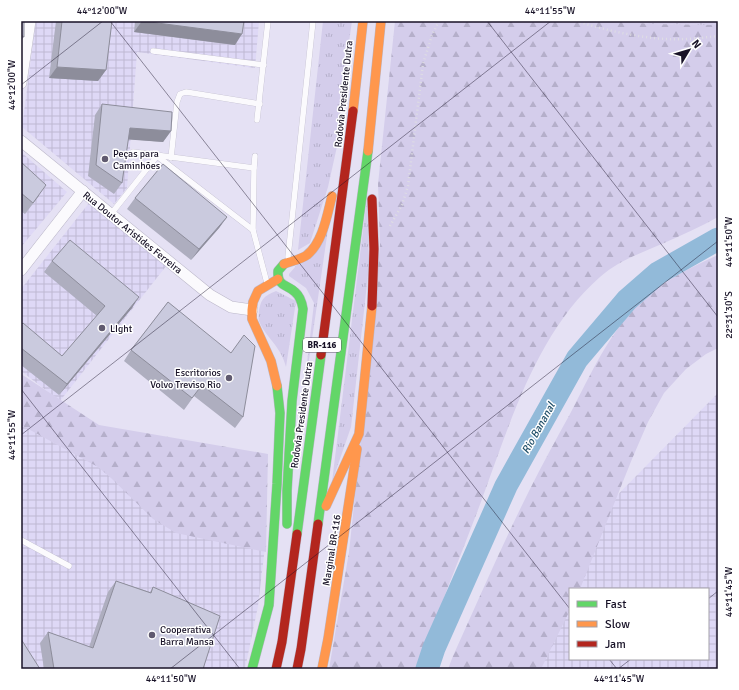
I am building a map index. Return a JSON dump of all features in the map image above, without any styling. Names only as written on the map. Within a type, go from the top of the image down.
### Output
[{"type":"main road","name":"Rodovia Presidente Dutra","points":[[276,669],[282,642],[290,585],[351,130],[363,21]]},
{"type":"main road","name":"BR-116","points":[[297,669],[301,649],[369,146],[381,21]]},
{"type":"main road","points":[[290,585],[287,537],[287,491],[292,401],[303,309],[296,292],[282,285],[278,279],[279,270],[288,262],[296,261],[307,255],[318,239],[351,130]]},
{"type":"main road","name":"Marginal BR-116","points":[[322,669],[328,639],[359,434],[372,310],[373,242],[369,146]]},
{"type":"main road","points":[[252,669],[269,605],[276,507],[280,413],[277,382],[271,361],[252,319],[252,310],[253,302],[258,291],[278,279]]},
{"type":"main road","points":[[317,526],[359,434]]},
{"type":"street","points":[[21,83],[30,21]]},
{"type":"street","name":"Rua Doutor Aristides Ferreira","points":[[21,141],[210,295],[231,307],[252,310]]},
{"type":"street","points":[[21,270],[83,191]]},
{"type":"lane","points":[[258,120],[268,21]]},
{"type":"lane","points":[[288,262],[313,21]]},
{"type":"lane","points":[[153,51],[264,65]]},
{"type":"lane","points":[[171,158],[177,102],[180,94],[186,92],[260,104]]},
{"type":"lane","points":[[133,152],[254,168]]},
{"type":"lane","points":[[111,214],[157,156]]},
{"type":"lane","points":[[157,156],[253,230]]},
{"type":"lane","points":[[255,156],[253,230],[268,285]]},
{"type":"lane","points":[[21,540],[70,566]]},
{"type":"path","points":[[387,230],[402,205],[408,186],[423,64],[438,21]]},
{"type":"path","points":[[576,21],[602,29],[665,39],[718,36]]},
{"type":"shaded area","points":[[36,21],[259,21],[255,68],[137,52],[127,188],[114,204],[22,127]]},
{"type":"shaded area","points":[[21,152],[67,192],[21,247]]},
{"type":"shaded area","name":"LIght","points":[[89,203],[167,265],[60,401],[21,371],[21,289]]},
{"type":"shaded area","points":[[718,393],[718,669],[505,669],[576,537]]},
{"type":"shaded area","points":[[21,424],[265,547],[258,606],[245,669],[33,669],[21,647]]},
{"type":"green space","points":[[323,21],[352,21],[345,70],[338,142],[328,187],[310,243],[298,250]]},
{"type":"green space","points":[[395,21],[624,21],[649,24],[718,24],[718,217],[614,266],[600,277],[578,299],[559,324],[542,351],[515,410],[441,605],[419,669],[329,669],[349,552],[358,467],[380,245],[378,184]]},
{"type":"green space","points":[[624,21],[718,21],[718,24],[649,24]]},
{"type":"green space","points":[[367,198],[369,266],[351,427],[332,482]]},
{"type":"green space","points":[[328,229],[301,415],[314,303],[306,288],[289,276],[289,274]]},
{"type":"green space","points":[[718,255],[718,348],[706,354],[686,369],[664,393],[648,422],[580,588],[569,588],[569,612],[541,669],[448,669],[509,532],[549,452],[602,353],[631,312],[643,300],[660,286],[698,264]]},
{"type":"green space","points":[[276,291],[296,301],[286,367],[281,353],[265,332],[259,320],[259,311],[262,301],[266,296]]},
{"type":"green space","points":[[21,374],[99,425],[268,454],[266,552],[176,533],[153,519],[98,467],[21,425]]},
{"type":"building","points":[[21,21],[24,21],[24,37],[21,35]]},
{"type":"building","points":[[62,21],[112,21],[106,70],[57,67]]},
{"type":"building","points":[[142,21],[244,21],[242,34]]},
{"type":"building","points":[[102,104],[172,112],[171,131],[130,128],[122,183],[96,165]]},
{"type":"building","points":[[21,162],[46,185],[33,203],[21,193]]},
{"type":"building","points":[[163,164],[227,217],[199,249],[135,198]]},
{"type":"building","name":"LIght","points":[[70,240],[139,297],[67,384],[21,348],[21,325],[23,323],[62,356],[105,306],[52,261]]},
{"type":"building","points":[[168,302],[231,353],[244,335],[255,346],[243,417],[202,385],[192,398],[131,350]]},
{"type":"building","name":"Cooperativa Barra Mansa","points":[[116,581],[151,593],[153,587],[220,616],[203,669],[54,669],[48,632],[93,648]]},
{"type":"building","points":[[21,639],[40,669],[21,669]]},
{"type":"waterway","name":"Rio Bananal","points":[[427,669],[434,648],[506,486],[577,359],[627,300],[658,273],[718,239]]},
{"type":"traffic: fast","points":[[318,524],[368,151]]},
{"type":"traffic: fast","points":[[284,264],[278,271],[279,280],[297,294],[303,309],[292,401],[287,491],[287,524]]},
{"type":"traffic: fast","points":[[297,534],[321,355]]},
{"type":"traffic: fast","points":[[252,669],[269,605],[280,413],[277,386]]},
{"type":"traffic: slow","points":[[353,111],[363,21]]},
{"type":"traffic: slow","points":[[368,151],[381,21]]},
{"type":"traffic: slow","points":[[284,264],[304,257],[317,243],[324,228],[332,196]]},
{"type":"traffic: slow","points":[[277,386],[271,361],[252,319],[252,310],[253,302],[258,291],[278,279]]},
{"type":"traffic: slow","points":[[326,506],[359,434],[372,306]]},
{"type":"traffic: slow","points":[[322,669],[328,639],[357,449]]},
{"type":"traffic: jam","points":[[321,355],[353,111]]},
{"type":"traffic: jam","points":[[372,199],[374,249],[372,306]]},
{"type":"traffic: jam","points":[[297,669],[318,524]]},
{"type":"traffic: jam","points":[[276,669],[282,642],[297,534]]},
{"type":"place","name":"Peças para Caminhões","points":[[105,159]]},
{"type":"place","name":"LIght","points":[[102,328]]},
{"type":"place","name":"Escritorios Volvo Treviso Rio","points":[[229,378]]},
{"type":"place","name":"Cooperativa Barra Mansa","points":[[152,635]]}]
